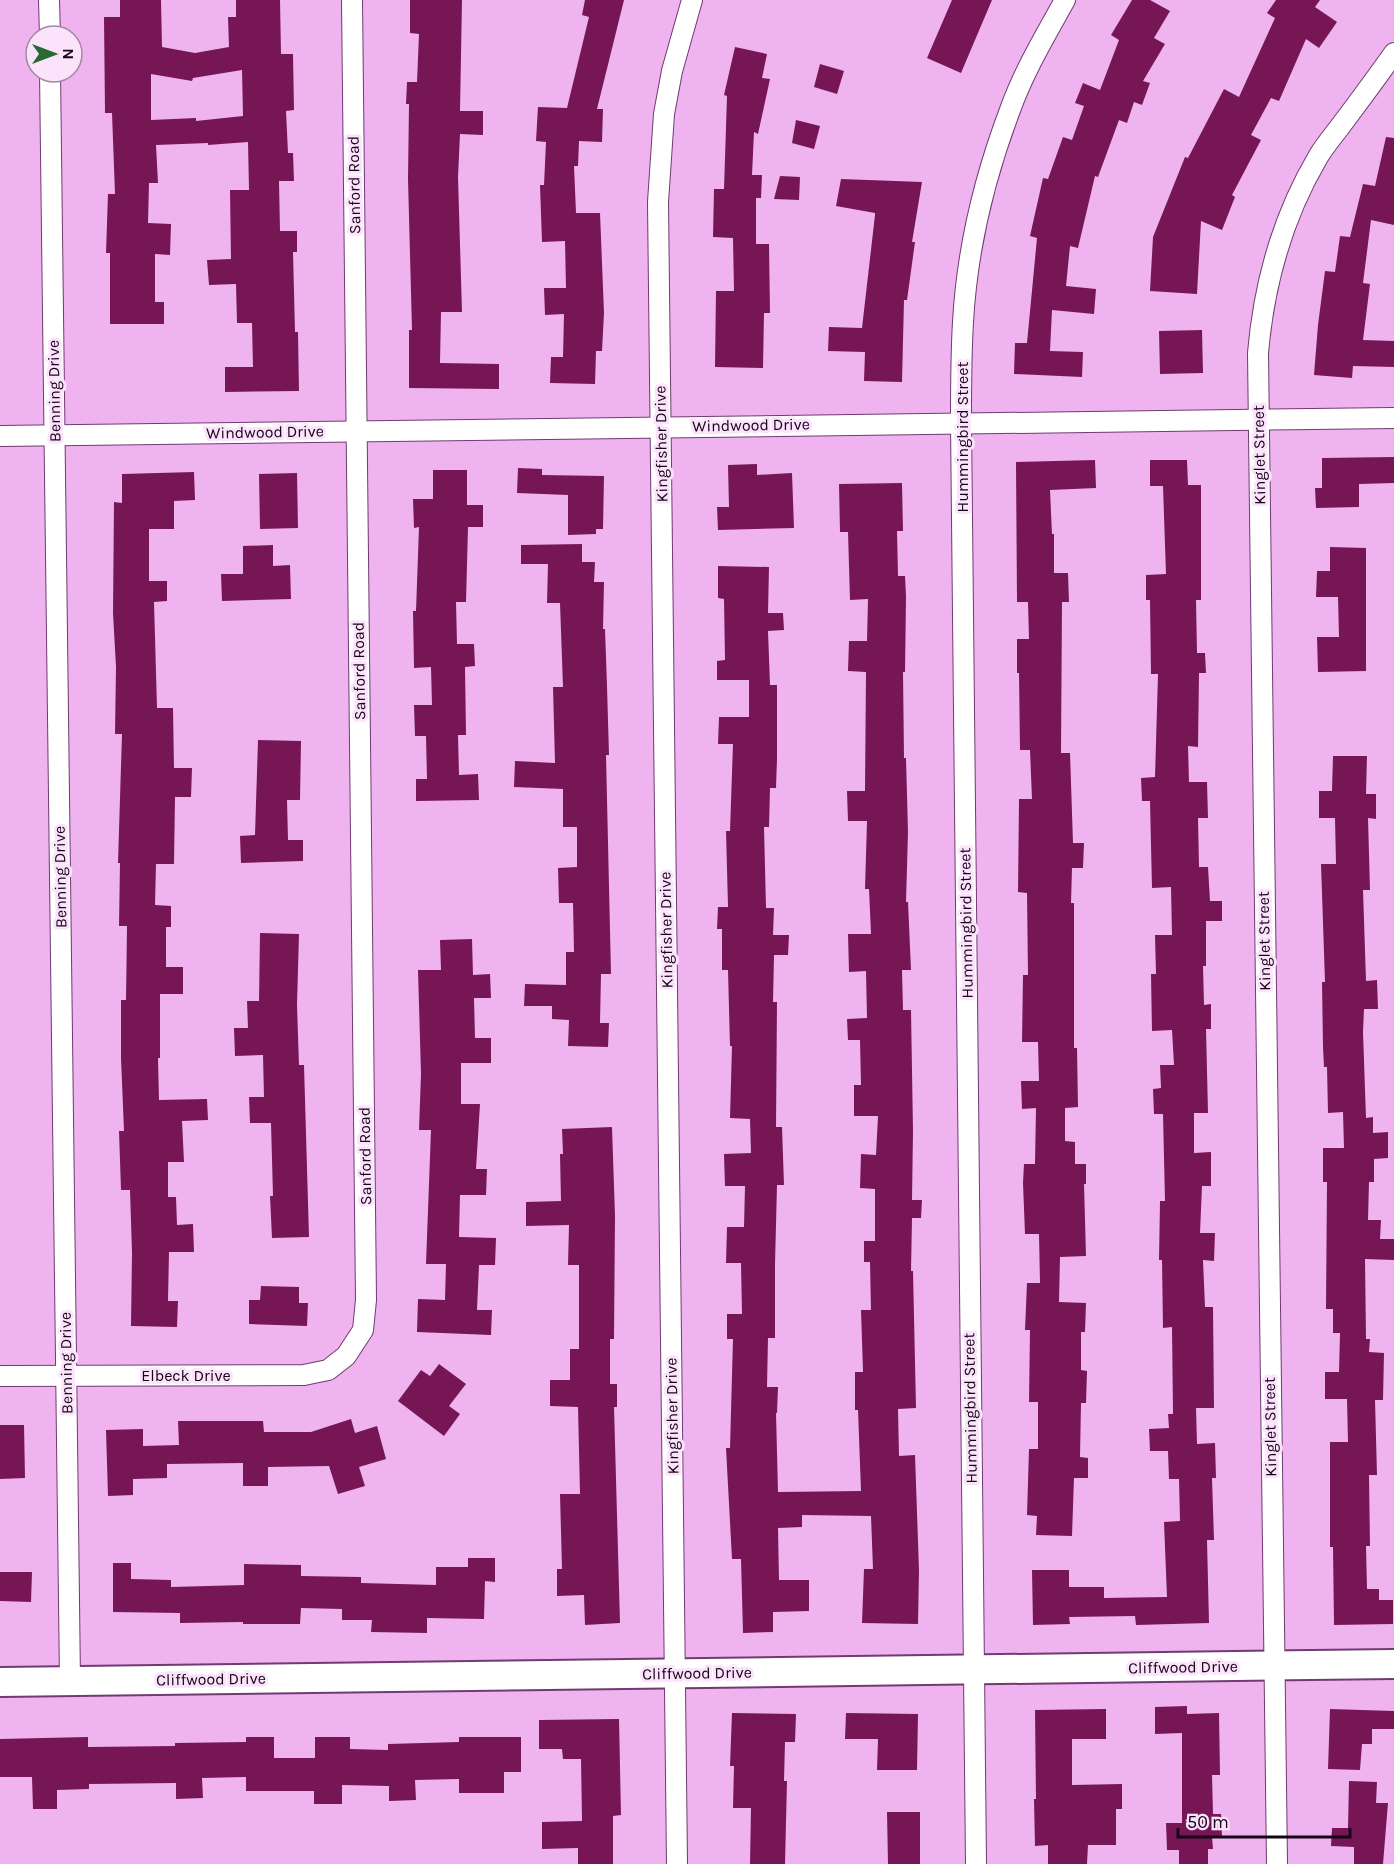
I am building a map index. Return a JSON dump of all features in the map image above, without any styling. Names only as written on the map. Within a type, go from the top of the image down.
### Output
[{"type":"street","points":[[49,0],[50,24]]},
{"type":"street","name":"Sanford Road","points":[[352,0],[366,1300],[363,1330],[358,1339]]},
{"type":"street","name":"Kingfisher Drive","points":[[677,1864],[658,202],[664,114],[672,71],[692,0]]},
{"type":"street","name":"Hummingbird Street","points":[[976,1864],[961,422],[963,321],[969,266],[993,160],[1011,108],[1036,52],[1065,0]]},
{"type":"street","name":"Kinglet Street","points":[[1277,1864],[1258,353],[1261,316],[1277,246],[1292,206],[1319,155],[1387,77],[1394,53]]},
{"type":"street","name":"Benning Drive","points":[[50,84],[70,1681]]},
{"type":"street","name":"Windwood Drive","points":[[0,436],[1394,418]]},
{"type":"street","name":"Elbeck Drive","points":[[0,1376],[303,1375],[328,1370],[346,1356],[358,1339]]},
{"type":"street","name":"Cliffwood Drive","points":[[0,1682],[1394,1664]]},
{"type":"building","points":[[120,0],[161,0],[162,47],[195,53],[229,47],[228,17],[236,17],[236,0],[280,0],[281,54],[293,54],[294,110],[286,111],[288,153],[293,153],[294,181],[279,181],[280,231],[297,231],[297,252],[293,252],[299,391],[225,392],[225,367],[253,367],[252,323],[237,323],[236,284],[209,285],[207,260],[231,259],[230,190],[249,190],[248,142],[156,145],[158,183],[149,183],[148,223],[171,224],[170,255],[155,254],[155,302],[164,302],[164,324],[110,324],[110,253],[106,253],[108,194],[115,194],[112,113],[105,113],[104,17],[120,17]],"holes":[[[242,70],[243,116],[196,121],[196,118],[151,120],[151,74],[192,81],[193,78]]]},
{"type":"building","points":[[410,0],[462,0],[460,111],[483,111],[483,135],[460,134],[458,177],[462,312],[441,312],[440,363],[499,364],[499,389],[409,388],[409,330],[412,330],[408,179],[409,104],[406,104],[407,82],[417,82],[419,34],[410,33]]},
{"type":"building","points":[[585,0],[624,0],[597,109],[603,109],[602,142],[579,141],[578,166],[574,166],[576,213],[600,213],[604,313],[602,351],[596,351],[595,384],[550,383],[551,357],[563,357],[564,314],[545,315],[544,288],[566,288],[565,241],[542,242],[540,185],[544,185],[546,142],[536,141],[538,107],[567,108],[589,17],[582,15]]},
{"type":"building","points":[[952,0],[992,0],[961,73],[927,58]]},
{"type":"building","points":[[1132,0],[1150,0],[1170,11],[1154,38],[1165,44],[1143,81],[1150,83],[1142,105],[1134,102],[1127,123],[1119,120],[1098,177],[1095,176],[1078,248],[1070,246],[1066,286],[1096,289],[1094,314],[1052,310],[1050,351],[1083,352],[1082,377],[1014,374],[1015,343],[1027,343],[1037,238],[1030,236],[1043,178],[1048,179],[1063,137],[1072,140],[1084,106],[1075,103],[1083,83],[1100,90],[1119,40],[1111,35]]},
{"type":"building","points":[[1276,0],[1320,0],[1315,7],[1337,22],[1319,48],[1306,39],[1279,101],[1271,98],[1251,135],[1261,140],[1232,195],[1235,197],[1222,230],[1201,221],[1197,294],[1150,291],[1153,237],[1185,157],[1188,158],[1224,89],[1239,97],[1275,18],[1267,13]]},
{"type":"building","points":[[735,47],[767,54],[762,78],[770,79],[758,134],[754,132],[752,175],[762,175],[761,198],[756,198],[756,244],[769,244],[770,313],[764,313],[763,368],[715,367],[716,291],[734,291],[733,238],[713,237],[714,189],[724,189],[727,96],[724,95]]},
{"type":"building","points":[[820,64],[844,71],[837,94],[814,87]]},
{"type":"building","points":[[796,120],[820,126],[814,149],[792,143]]},
{"type":"building","points":[[1386,137],[1394,138],[1394,225],[1371,220],[1363,283],[1370,284],[1363,340],[1394,341],[1394,367],[1353,366],[1352,378],[1314,375],[1325,271],[1335,272],[1340,236],[1350,237],[1363,184],[1375,186]]},
{"type":"building","points":[[780,176],[800,177],[799,200],[774,199]]},
{"type":"building","points":[[841,179],[922,182],[912,242],[915,242],[907,300],[904,300],[902,382],[864,381],[865,352],[828,351],[829,327],[862,328],[875,215],[875,213],[836,206]]},
{"type":"building","points":[[1202,330],[1203,373],[1160,374],[1159,331]]},
{"type":"building","points":[[1394,457],[1394,483],[1359,484],[1359,507],[1316,508],[1315,488],[1322,488],[1322,458]]},
{"type":"building","points":[[1095,460],[1096,488],[1050,490],[1052,534],[1054,534],[1054,573],[1068,573],[1069,602],[1062,602],[1061,753],[1070,753],[1073,843],[1084,843],[1083,868],[1072,868],[1071,903],[1074,903],[1074,1048],[1077,1048],[1078,1107],[1065,1108],[1065,1141],[1075,1142],[1075,1164],[1086,1164],[1086,1184],[1084,1184],[1086,1256],[1060,1257],[1059,1302],[1086,1303],[1085,1332],[1081,1332],[1081,1370],[1087,1371],[1086,1403],[1081,1403],[1080,1457],[1088,1458],[1088,1478],[1074,1478],[1072,1536],[1036,1535],[1037,1516],[1027,1515],[1029,1449],[1038,1449],[1038,1402],[1029,1402],[1030,1330],[1025,1330],[1027,1283],[1040,1283],[1039,1234],[1025,1234],[1023,1183],[1024,1164],[1035,1164],[1036,1108],[1022,1109],[1021,1081],[1039,1081],[1038,1042],[1022,1042],[1023,975],[1028,975],[1027,893],[1018,892],[1019,799],[1032,799],[1030,750],[1020,750],[1017,639],[1029,639],[1028,602],[1017,602],[1016,462]]},
{"type":"building","points":[[1150,460],[1187,460],[1188,485],[1201,485],[1201,600],[1196,600],[1197,653],[1205,653],[1206,673],[1199,673],[1198,747],[1188,746],[1189,782],[1207,782],[1208,818],[1198,818],[1199,867],[1208,867],[1210,901],[1222,901],[1222,921],[1206,921],[1206,966],[1203,966],[1204,1005],[1211,1004],[1211,1029],[1206,1029],[1208,1113],[1194,1113],[1194,1153],[1211,1152],[1211,1186],[1202,1186],[1200,1233],[1215,1233],[1214,1261],[1203,1260],[1205,1307],[1213,1307],[1214,1408],[1196,1408],[1197,1444],[1215,1443],[1216,1478],[1212,1478],[1214,1540],[1207,1540],[1209,1623],[1136,1625],[1135,1616],[1069,1617],[1070,1624],[1033,1625],[1032,1570],[1069,1570],[1069,1587],[1104,1587],[1104,1598],[1167,1597],[1164,1522],[1180,1521],[1179,1479],[1169,1479],[1168,1451],[1150,1451],[1149,1429],[1169,1428],[1168,1414],[1173,1414],[1172,1327],[1163,1328],[1162,1260],[1159,1260],[1160,1201],[1165,1201],[1163,1114],[1154,1114],[1153,1089],[1161,1088],[1160,1065],[1174,1065],[1172,1030],[1152,1031],[1151,974],[1156,974],[1155,935],[1172,935],[1171,887],[1152,888],[1150,801],[1142,801],[1141,778],[1155,777],[1158,674],[1151,674],[1150,600],[1146,600],[1146,575],[1166,574],[1163,486],[1150,486]]},
{"type":"building","points":[[757,464],[757,475],[792,473],[794,528],[718,530],[717,507],[729,507],[728,465]]},
{"type":"building","points":[[518,468],[542,469],[542,475],[604,476],[603,529],[596,529],[596,534],[568,535],[568,495],[517,493]]},
{"type":"building","points":[[433,470],[467,470],[467,505],[483,505],[483,527],[468,527],[466,602],[456,602],[457,644],[474,644],[475,666],[465,667],[466,735],[458,735],[459,775],[478,774],[479,800],[416,801],[416,779],[427,779],[426,736],[415,736],[414,705],[432,705],[431,667],[414,668],[413,611],[416,611],[419,527],[414,528],[413,499],[433,499]]},
{"type":"building","points":[[194,472],[195,500],[174,501],[174,529],[149,529],[149,581],[167,581],[167,601],[154,602],[157,708],[173,708],[174,768],[192,768],[191,797],[175,797],[174,864],[156,864],[155,905],[171,906],[171,927],[166,927],[166,967],[183,967],[183,994],[160,994],[160,1058],[158,1058],[159,1100],[207,1099],[208,1120],[182,1121],[184,1162],[168,1162],[168,1197],[176,1197],[177,1225],[193,1224],[194,1252],[169,1252],[168,1301],[178,1301],[177,1327],[131,1326],[130,1190],[121,1190],[119,1131],[124,1131],[121,1000],[126,1000],[127,926],[119,926],[120,863],[118,863],[122,734],[115,734],[114,502],[122,503],[122,474]]},
{"type":"building","points":[[297,473],[298,528],[260,529],[259,474]]},
{"type":"building","points":[[902,483],[903,531],[897,531],[898,576],[905,576],[906,596],[905,672],[903,672],[904,758],[906,758],[908,832],[906,902],[908,902],[911,970],[902,970],[903,1010],[911,1010],[912,1200],[922,1200],[921,1218],[912,1218],[911,1271],[913,1271],[916,1408],[898,1409],[899,1456],[915,1455],[919,1570],[918,1624],[862,1623],[864,1569],[873,1569],[871,1516],[802,1515],[802,1527],[778,1528],[779,1580],[809,1580],[809,1611],[773,1612],[773,1632],[743,1633],[741,1559],[732,1559],[726,1448],[730,1448],[733,1339],[727,1339],[727,1314],[742,1314],[741,1263],[726,1263],[727,1227],[744,1227],[745,1186],[725,1186],[724,1154],[751,1153],[750,1119],[730,1118],[732,1046],[730,1046],[728,970],[722,970],[722,929],[717,929],[718,907],[728,907],[726,831],[730,831],[733,744],[718,744],[719,717],[749,717],[749,680],[717,680],[717,661],[725,660],[724,599],[718,598],[718,566],[769,567],[768,613],[783,613],[784,630],[768,631],[770,685],[777,685],[777,759],[776,788],[770,788],[769,827],[764,827],[766,908],[774,908],[773,935],[789,935],[788,955],[774,955],[773,1002],[777,1002],[776,1127],[782,1127],[784,1185],[777,1185],[775,1338],[768,1338],[767,1387],[778,1387],[776,1413],[778,1492],[861,1491],[858,1410],[855,1410],[855,1372],[863,1372],[861,1310],[871,1310],[870,1262],[864,1262],[864,1241],[875,1241],[875,1189],[860,1188],[861,1154],[876,1155],[878,1116],[854,1116],[854,1085],[861,1085],[860,1040],[848,1040],[847,1019],[867,1018],[866,971],[849,972],[848,934],[871,934],[869,889],[865,889],[867,821],[848,821],[847,791],[865,791],[866,672],[848,671],[849,641],[867,641],[868,599],[850,600],[848,532],[840,532],[839,484]]},
{"type":"building","points":[[582,544],[582,562],[595,562],[594,582],[604,582],[603,629],[605,629],[609,755],[606,755],[611,974],[601,974],[600,1023],[609,1023],[608,1047],[568,1046],[569,1020],[552,1019],[552,1006],[524,1006],[525,984],[566,985],[566,952],[574,952],[573,903],[559,903],[558,868],[577,867],[577,827],[563,827],[563,789],[514,787],[515,761],[555,763],[553,687],[563,687],[560,603],[547,603],[548,564],[521,564],[521,545]]},
{"type":"building","points":[[273,545],[273,566],[290,565],[291,599],[222,601],[221,574],[243,574],[243,546]]},
{"type":"building","points":[[1330,547],[1366,548],[1366,671],[1318,672],[1317,637],[1339,637],[1338,597],[1316,597],[1317,571],[1330,571]]},
{"type":"building","points":[[258,740],[301,741],[300,800],[287,800],[288,840],[303,840],[303,861],[241,863],[240,836],[255,835]]},
{"type":"building","points":[[1333,756],[1367,756],[1366,794],[1376,794],[1376,819],[1368,818],[1370,890],[1363,890],[1366,981],[1377,980],[1378,1009],[1364,1009],[1363,1032],[1366,1118],[1373,1117],[1373,1133],[1388,1132],[1388,1158],[1374,1159],[1374,1182],[1369,1182],[1368,1220],[1381,1220],[1380,1239],[1394,1239],[1394,1260],[1365,1259],[1366,1339],[1370,1339],[1369,1352],[1384,1353],[1383,1400],[1375,1400],[1377,1475],[1369,1475],[1370,1546],[1366,1546],[1367,1589],[1379,1589],[1379,1600],[1393,1600],[1393,1624],[1334,1625],[1333,1547],[1330,1547],[1330,1442],[1348,1442],[1347,1399],[1325,1399],[1325,1372],[1339,1372],[1340,1333],[1333,1333],[1333,1309],[1326,1309],[1327,1182],[1323,1182],[1323,1148],[1344,1148],[1343,1112],[1328,1113],[1327,1067],[1324,1067],[1323,1047],[1322,982],[1325,982],[1321,864],[1336,864],[1335,818],[1319,818],[1319,791],[1332,791]]},
{"type":"building","points":[[260,933],[299,934],[297,1005],[299,1065],[304,1065],[309,1237],[272,1238],[271,1123],[250,1123],[249,1097],[264,1097],[263,1055],[235,1056],[234,1028],[248,1028],[247,1001],[259,1001]]},
{"type":"building","points":[[472,939],[473,975],[490,974],[491,998],[474,998],[475,1038],[491,1038],[491,1063],[461,1063],[461,1104],[480,1104],[476,1169],[487,1169],[486,1195],[460,1195],[459,1237],[496,1238],[495,1265],[479,1265],[477,1310],[492,1310],[491,1335],[417,1332],[418,1299],[445,1300],[446,1264],[426,1264],[431,1130],[419,1130],[421,1074],[418,970],[441,970],[440,940]]},
{"type":"building","points":[[612,1127],[615,1216],[614,1339],[610,1339],[610,1384],[617,1384],[617,1407],[614,1407],[620,1623],[585,1625],[584,1595],[557,1596],[557,1569],[562,1569],[560,1494],[580,1494],[578,1407],[550,1406],[550,1380],[570,1380],[570,1349],[579,1349],[579,1265],[568,1265],[569,1225],[526,1226],[526,1202],[561,1201],[562,1129]]},
{"type":"building","points":[[261,1286],[299,1287],[299,1303],[308,1303],[307,1326],[249,1324],[249,1300],[260,1300]]},
{"type":"building","points":[[439,1364],[466,1384],[449,1406],[460,1414],[444,1436],[398,1401],[421,1370],[430,1376]]},
{"type":"building","points":[[351,1419],[355,1433],[377,1426],[386,1459],[359,1467],[365,1486],[338,1494],[329,1466],[268,1467],[268,1486],[243,1486],[243,1463],[167,1464],[167,1478],[133,1479],[133,1495],[108,1496],[106,1430],[143,1429],[143,1446],[179,1445],[178,1421],[263,1421],[264,1432],[311,1432]]},
{"type":"building","points":[[0,1425],[24,1425],[25,1478],[0,1479]]},
{"type":"building","points":[[468,1558],[495,1558],[495,1582],[485,1581],[484,1619],[427,1618],[427,1633],[371,1632],[372,1620],[342,1620],[342,1609],[301,1608],[300,1624],[180,1623],[180,1613],[113,1612],[113,1563],[131,1563],[131,1579],[171,1580],[171,1587],[244,1585],[244,1564],[301,1565],[301,1576],[361,1577],[361,1583],[436,1585],[436,1567],[468,1567]]},
{"type":"building","points":[[0,1572],[32,1572],[31,1602],[0,1601]]},
{"type":"building","points":[[1187,1706],[1187,1714],[1219,1713],[1220,1775],[1212,1775],[1213,1814],[1221,1814],[1222,1837],[1212,1837],[1213,1849],[1208,1849],[1208,1864],[1179,1864],[1179,1850],[1167,1850],[1166,1823],[1182,1823],[1182,1733],[1155,1734],[1155,1707]]},
{"type":"building","points":[[1106,1709],[1106,1739],[1072,1739],[1072,1785],[1122,1784],[1122,1809],[1116,1809],[1116,1845],[1088,1845],[1087,1864],[1048,1864],[1048,1845],[1035,1846],[1035,1710]]},
{"type":"building","points":[[1330,1709],[1394,1711],[1394,1729],[1372,1729],[1372,1744],[1362,1744],[1360,1770],[1328,1769]]},
{"type":"building","points":[[732,1713],[796,1714],[795,1742],[785,1742],[784,1781],[787,1781],[785,1864],[750,1864],[751,1808],[733,1808],[734,1766],[730,1766]]},
{"type":"building","points":[[846,1713],[918,1714],[917,1770],[877,1770],[878,1739],[845,1739]]},
{"type":"building","points":[[619,1719],[621,1815],[613,1816],[613,1864],[578,1864],[578,1848],[542,1849],[542,1822],[582,1821],[581,1759],[563,1759],[562,1749],[539,1749],[539,1720]]},
{"type":"building","points":[[88,1737],[88,1747],[175,1746],[175,1743],[246,1742],[246,1737],[274,1737],[274,1758],[315,1758],[315,1737],[350,1737],[350,1749],[388,1750],[388,1744],[459,1742],[459,1737],[521,1737],[521,1772],[504,1772],[504,1793],[459,1793],[459,1779],[415,1780],[416,1800],[389,1801],[389,1786],[342,1785],[342,1804],[314,1804],[314,1791],[246,1791],[246,1777],[202,1778],[203,1798],[176,1799],[176,1783],[89,1784],[89,1789],[57,1790],[57,1809],[33,1809],[32,1777],[0,1777],[0,1739]]},
{"type":"building","points":[[1349,1781],[1377,1782],[1376,1803],[1388,1803],[1383,1864],[1354,1864],[1354,1847],[1331,1846],[1332,1828],[1348,1828]]},
{"type":"building","points":[[887,1812],[920,1812],[920,1864],[888,1864]]}]
